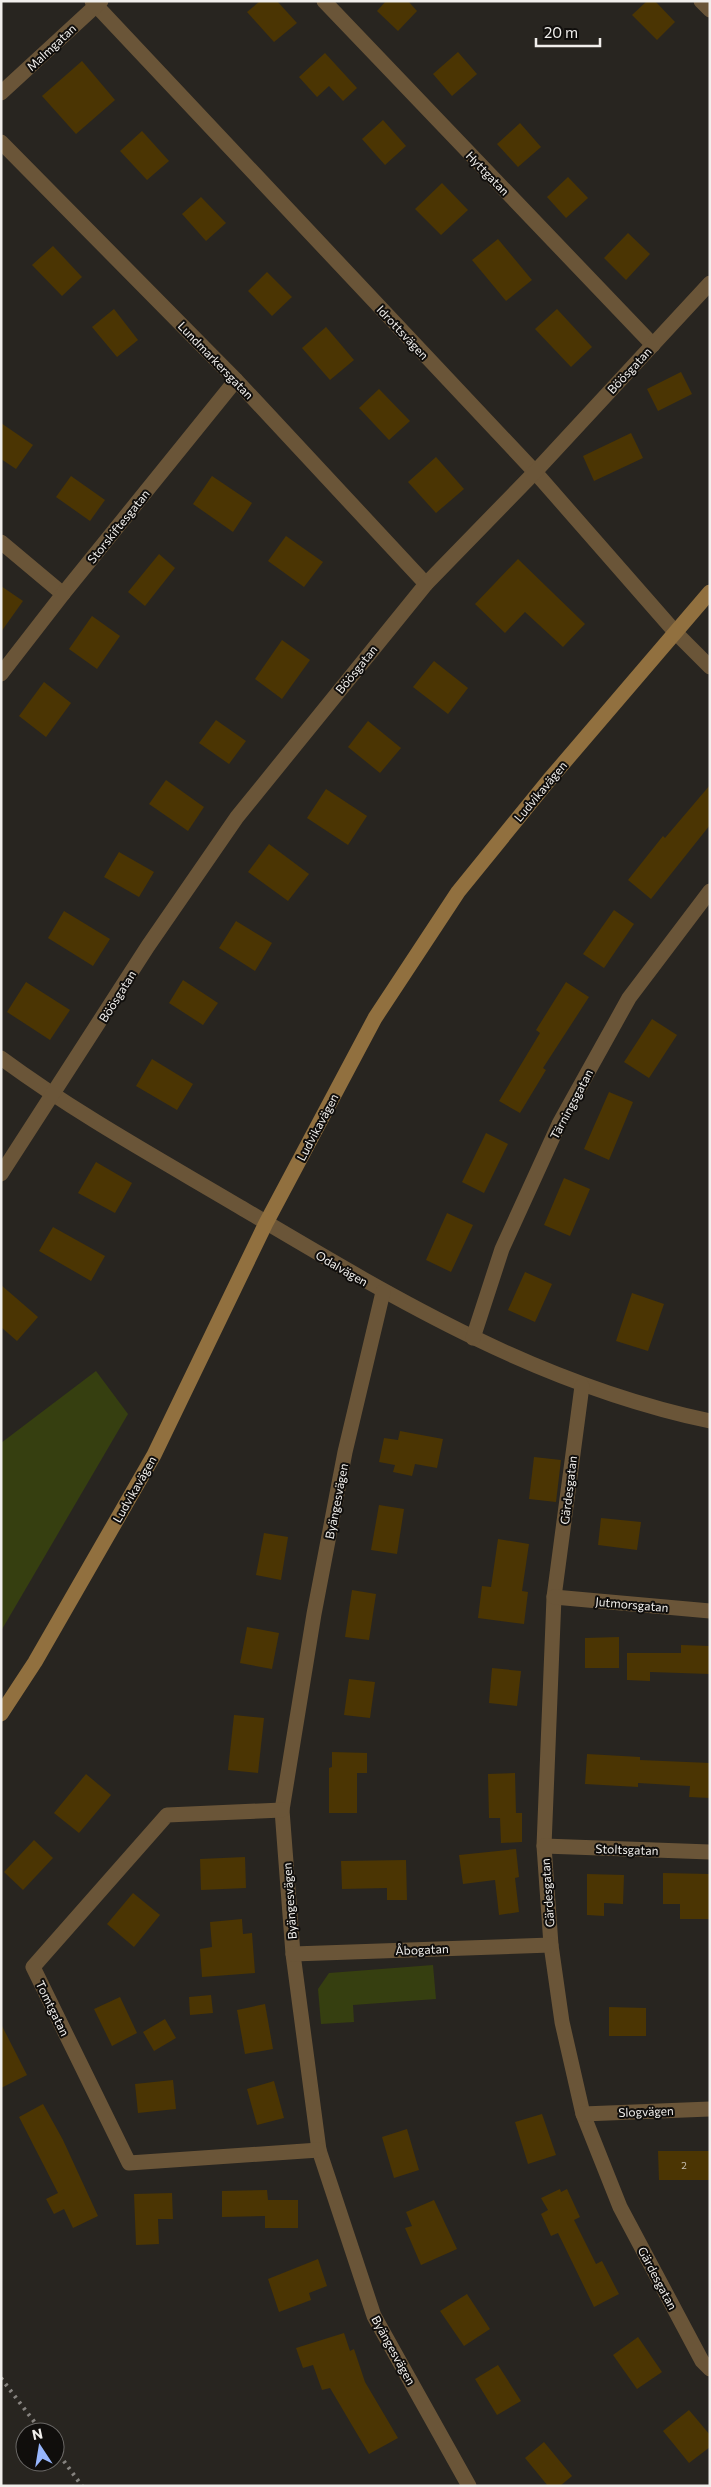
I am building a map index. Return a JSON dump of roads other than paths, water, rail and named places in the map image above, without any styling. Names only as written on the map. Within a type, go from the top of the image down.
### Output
[{"type":"street","name":"Hyttgatan","points":[[324,1],[652,345]]},
{"type":"street","points":[[701,1],[710,10]]},
{"type":"street","name":"Malmgatan","points":[[1,93],[96,3]]},
{"type":"street","name":"Idrottsvägen","points":[[96,3],[535,472],[676,633],[710,667]]},
{"type":"street","name":"Lundmarkersgatan","points":[[1,142],[236,380],[426,584]]},
{"type":"street","name":"Böösgatan","points":[[1,1174],[148,946],[237,817],[426,584],[535,472],[710,283]]},
{"type":"street","name":"Storskiftesgatan","points":[[1,674],[63,594],[236,380]]},
{"type":"street","points":[[1,542],[63,594]]},
{"type":"street","name":"Ludvikavägen","points":[[1,1714],[35,1662],[154,1455],[266,1223],[375,1018],[458,892],[549,780],[710,592]]},
{"type":"street","name":"Tärningsgatan","points":[[473,1338],[502,1249],[560,1124],[628,998],[710,891]]},
{"type":"street","name":"Odalvägen","points":[[1,1058],[53,1096],[383,1292],[473,1338],[582,1386],[662,1411],[710,1421]]},
{"type":"street","name":"Byängesvägen","points":[[383,1292],[346,1452],[314,1614],[282,1810],[293,1954],[320,2150],[374,2316],[469,2486]]},
{"type":"street","name":"Gärdesgatan","points":[[582,1386],[554,1597],[544,1846],[551,1944],[562,2022],[583,2114],[620,2207],[707,2363]]},
{"type":"street","name":"Jutmorsgatan","points":[[554,1597],[710,1611]]},
{"type":"street","name":"Tomtgatan","points":[[282,1810],[167,1815],[33,1967],[129,2163],[320,2150]]},
{"type":"street","name":"Stoltsgatan","points":[[544,1846],[710,1852]]},
{"type":"street","name":"Åbogatan","points":[[293,1954],[551,1944]]},
{"type":"street","name":"Slogvägen","points":[[583,2114],[710,2109]]},
{"type":"railway","points":[[1,2378],[34,2422]]},
{"type":"railway","points":[[65,2463],[82,2486]]}]
